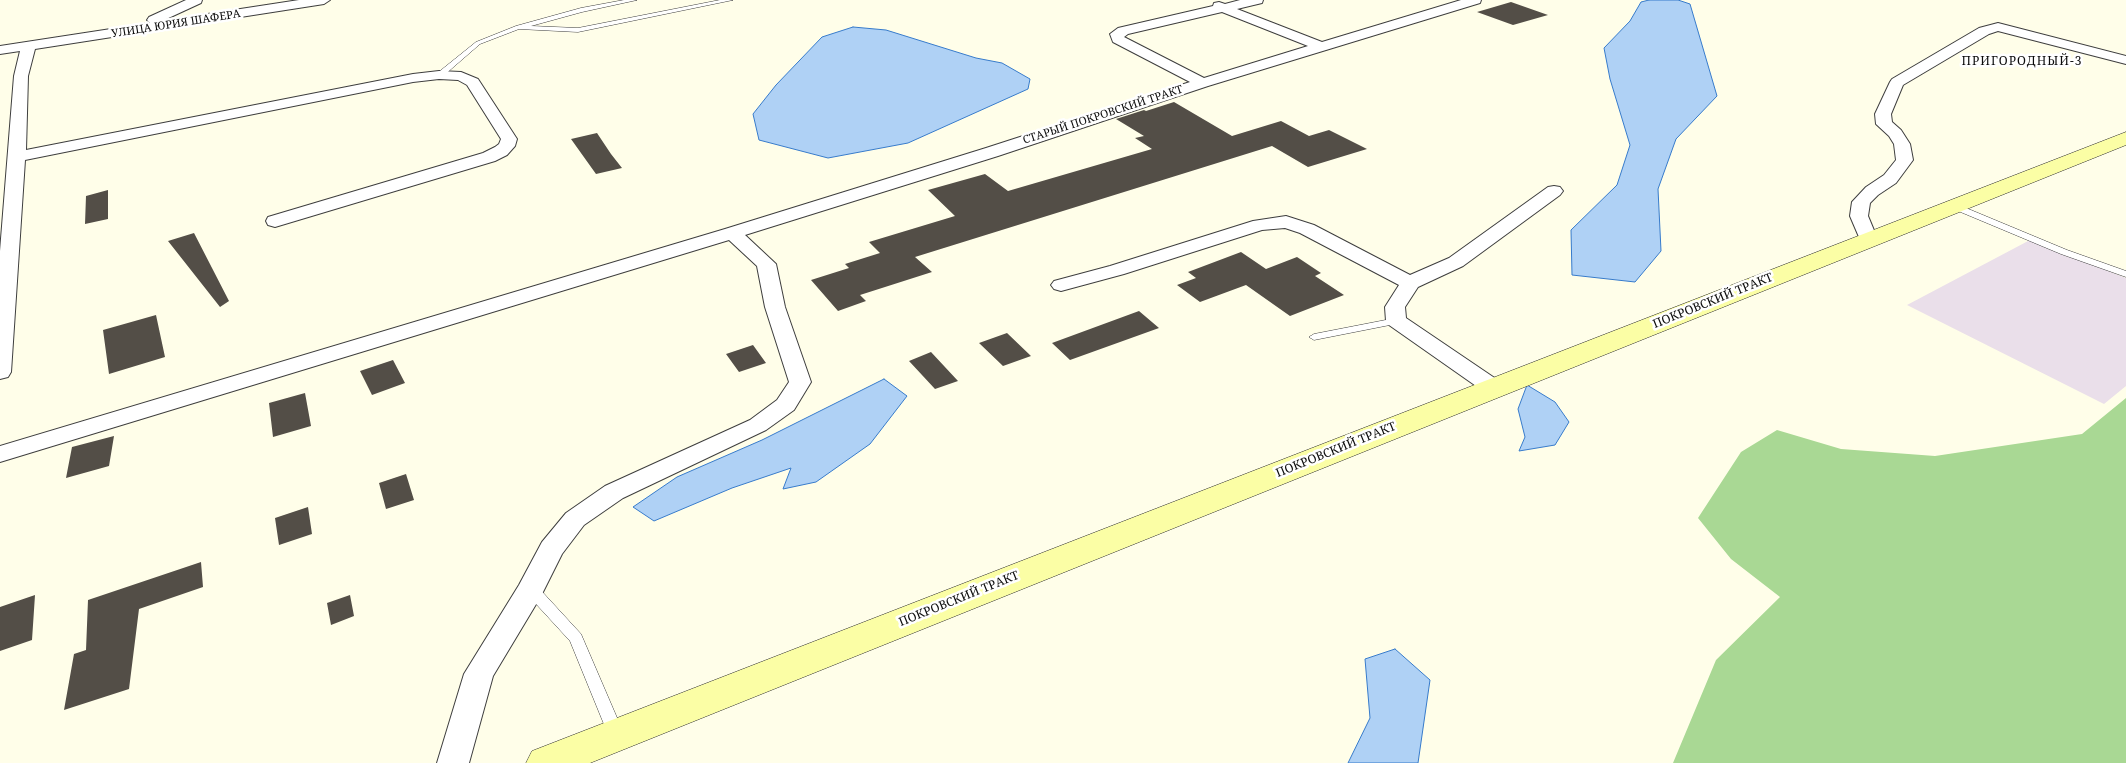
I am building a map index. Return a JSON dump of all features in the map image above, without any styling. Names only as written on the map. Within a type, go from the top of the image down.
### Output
[{"type":"main road","name":"ПОКРОВСКИЙ ТРАКТ","points":[[546,763],[2126,138]]},
{"type":"street","points":[[134,30],[196,0]]},
{"type":"street","name":"УЛИЦА ЮРИЯ ШАФЕРА","points":[[0,50],[324,0]]},
{"type":"street","points":[[1206,0],[1320,46]]},
{"type":"street","points":[[1203,83],[1118,39],[1117,34],[1256,0]]},
{"type":"street","name":"СТАРЫЙ ПОКРОВСКИЙ ТРАКТ","points":[[0,454],[732,233],[992,152],[1320,46],[1475,0]]},
{"type":"street","points":[[1869,240],[1859,216],[1861,202],[1890,179],[1905,160],[1902,144],[1895,133],[1884,124],[1883,114],[1897,82],[1984,31],[1998,27],[2126,60]]},
{"type":"street","points":[[0,372],[17,157],[21,76],[29,46]]},
{"type":"street","points":[[17,157],[413,78],[439,75],[461,76],[473,82],[509,139],[501,151],[461,166],[275,221]]},
{"type":"street","points":[[1494,388],[1396,321],[1395,308],[1410,283],[1456,262],[1554,190]]},
{"type":"street","points":[[1061,285],[1117,270],[1260,225],[1286,222],[1307,229],[1410,283]]},
{"type":"street","points":[[453,763],[479,674],[531,589],[551,549],[575,519],[614,492],[758,425],[786,405],[800,382],[775,307],[766,264],[732,233]]},
{"type":"lane","points":[[439,75],[478,43],[518,28],[581,10],[634,0]]},
{"type":"lane","points":[[518,28],[578,30],[730,0]]},
{"type":"lane","points":[[1954,206],[2064,252],[2126,274]]},
{"type":"lane","points":[[1314,337],[1396,321]]},
{"type":"lane","points":[[531,589],[576,638],[616,735]]},
{"type":"shaded area","points":[[2030,240],[2126,278],[2126,386],[2104,404],[1907,305]]},
{"type":"green space","points":[[2126,398],[2126,763],[1673,763],[1716,660],[1780,597],[1731,559],[1698,518],[1741,452],[1777,430],[1841,449],[1935,456],[2082,434]]},
{"type":"water","points":[[1649,0],[1678,0],[1690,4],[1717,96],[1676,139],[1658,189],[1661,251],[1635,282],[1572,275],[1571,230],[1617,185],[1630,145],[1610,79],[1604,48],[1630,21],[1641,2]]},
{"type":"water","points":[[853,27],[886,30],[976,58],[1002,63],[1030,79],[1028,89],[908,143],[828,158],[759,140],[753,114],[776,85],[822,37]]},
{"type":"water","points":[[884,379],[907,396],[870,444],[816,482],[783,489],[791,468],[732,488],[654,521],[633,507],[677,477],[762,440]]},
{"type":"water","points":[[1527,385],[1555,402],[1569,422],[1555,445],[1519,451],[1525,437],[1518,409]]},
{"type":"water","points":[[1395,649],[1430,680],[1418,763],[1348,763],[1370,718],[1365,659]]},
{"type":"building","points":[[1511,2],[1548,15],[1513,25],[1477,12]]},
{"type":"building","points":[[1174,102],[1232,136],[1281,121],[1309,136],[1329,130],[1367,149],[1308,167],[1272,146],[915,257],[932,272],[860,295],[866,301],[838,311],[811,280],[849,268],[845,264],[880,253],[869,242],[955,216],[928,190],[985,174],[1008,191],[1152,149],[1135,138],[1144,136],[1116,119]]},
{"type":"building","points":[[597,133],[622,168],[596,174],[571,139]]},
{"type":"building","points":[[108,190],[108,219],[85,224],[86,196]]},
{"type":"building","points":[[194,233],[229,301],[220,307],[168,241]]},
{"type":"building","points":[[1241,252],[1266,269],[1297,257],[1321,273],[1315,276],[1344,295],[1290,316],[1246,285],[1200,302],[1177,285],[1196,278],[1188,272]]},
{"type":"building","points":[[1139,311],[1159,328],[1070,360],[1052,343]]},
{"type":"building","points":[[156,315],[165,357],[109,374],[103,330]]},
{"type":"building","points":[[1007,333],[1031,356],[1003,366],[979,343]]},
{"type":"building","points":[[753,345],[766,363],[739,372],[726,354]]},
{"type":"building","points":[[931,352],[958,381],[935,389],[909,361]]},
{"type":"building","points":[[393,360],[405,383],[372,395],[360,371]]},
{"type":"building","points":[[305,393],[311,426],[273,437],[269,403]]},
{"type":"building","points":[[114,436],[109,466],[66,478],[72,447]]},
{"type":"building","points":[[406,474],[414,500],[386,509],[379,483]]},
{"type":"building","points":[[308,507],[312,534],[279,545],[275,518]]},
{"type":"building","points":[[201,562],[203,587],[139,609],[129,689],[64,710],[74,654],[86,650],[88,600]]},
{"type":"building","points":[[35,595],[32,640],[0,651],[0,607]]},
{"type":"building","points":[[350,595],[354,616],[331,625],[327,603]]},
{"type":"district","name":"ПРИГОРОДНЫЙ-3","points":[[2022,62]]}]
